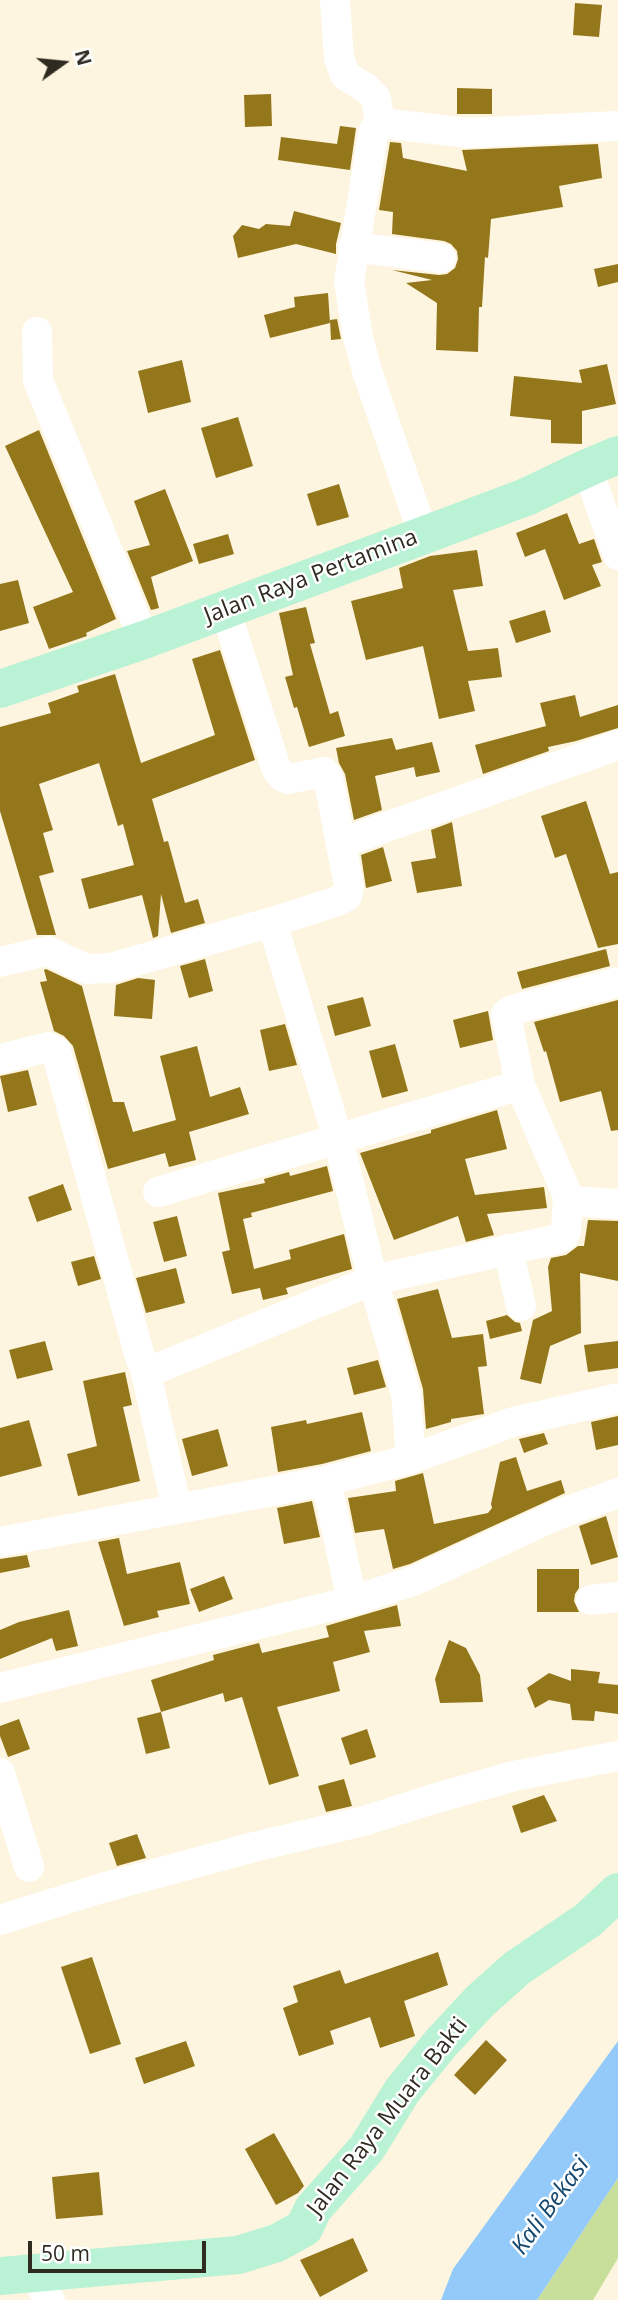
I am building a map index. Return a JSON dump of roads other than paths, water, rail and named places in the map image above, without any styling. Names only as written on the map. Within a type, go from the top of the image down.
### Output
[{"type":"main road","name":"Jalan Raya Pertamina","points":[[0,690],[144,640],[526,497],[602,462]]},
{"type":"main road","name":"Jalan Raya Muara Bakti","points":[[28,2283],[239,2255],[277,2243],[304,2228],[313,2209],[367,2148],[402,2091],[441,2043],[517,1968],[588,1920],[618,1892]]},
{"type":"street","points":[[335,0],[342,67],[345,75],[367,89],[376,99],[380,123]]},
{"type":"street","points":[[380,123],[469,133],[618,126]]},
{"type":"street","points":[[380,123],[374,129],[349,282],[367,371],[423,534]]},
{"type":"street","points":[[353,247],[441,258]]},
{"type":"street","points":[[37,332],[38,380],[144,640]]},
{"type":"street","points":[[602,462],[618,555]]},
{"type":"street","points":[[0,962],[48,951],[86,969],[111,968],[158,957],[347,896],[349,886],[328,777],[324,772],[288,779],[276,768],[225,609]]},
{"type":"street","points":[[341,843],[618,746]]},
{"type":"street","points":[[272,922],[338,1139],[373,1280],[406,1394],[411,1459]]},
{"type":"street","points":[[618,982],[508,1011],[506,1018],[520,1085],[568,1196],[572,1200],[618,1204]]},
{"type":"street","points":[[0,1059],[48,1047],[56,1051],[146,1373],[177,1508]]},
{"type":"street","points":[[158,1192],[520,1085]]},
{"type":"street","points":[[146,1373],[373,1280],[558,1239],[564,1236],[568,1196]]},
{"type":"street","points":[[508,1249],[521,1306]]},
{"type":"street","points":[[0,1542],[326,1481],[411,1459],[513,1422],[618,1398]]},
{"type":"street","points":[[326,1481],[352,1601]]},
{"type":"street","points":[[0,1688],[352,1601],[416,1580],[557,1515],[618,1493]]},
{"type":"street","points":[[0,1920],[102,1888],[364,1821],[514,1776],[618,1756]]},
{"type":"street","points":[[0,1773],[29,1867]]},
{"type":"water","name":"Kali Bekasi","points":[[618,2041],[618,2178],[537,2300],[441,2300],[453,2269]]}]
